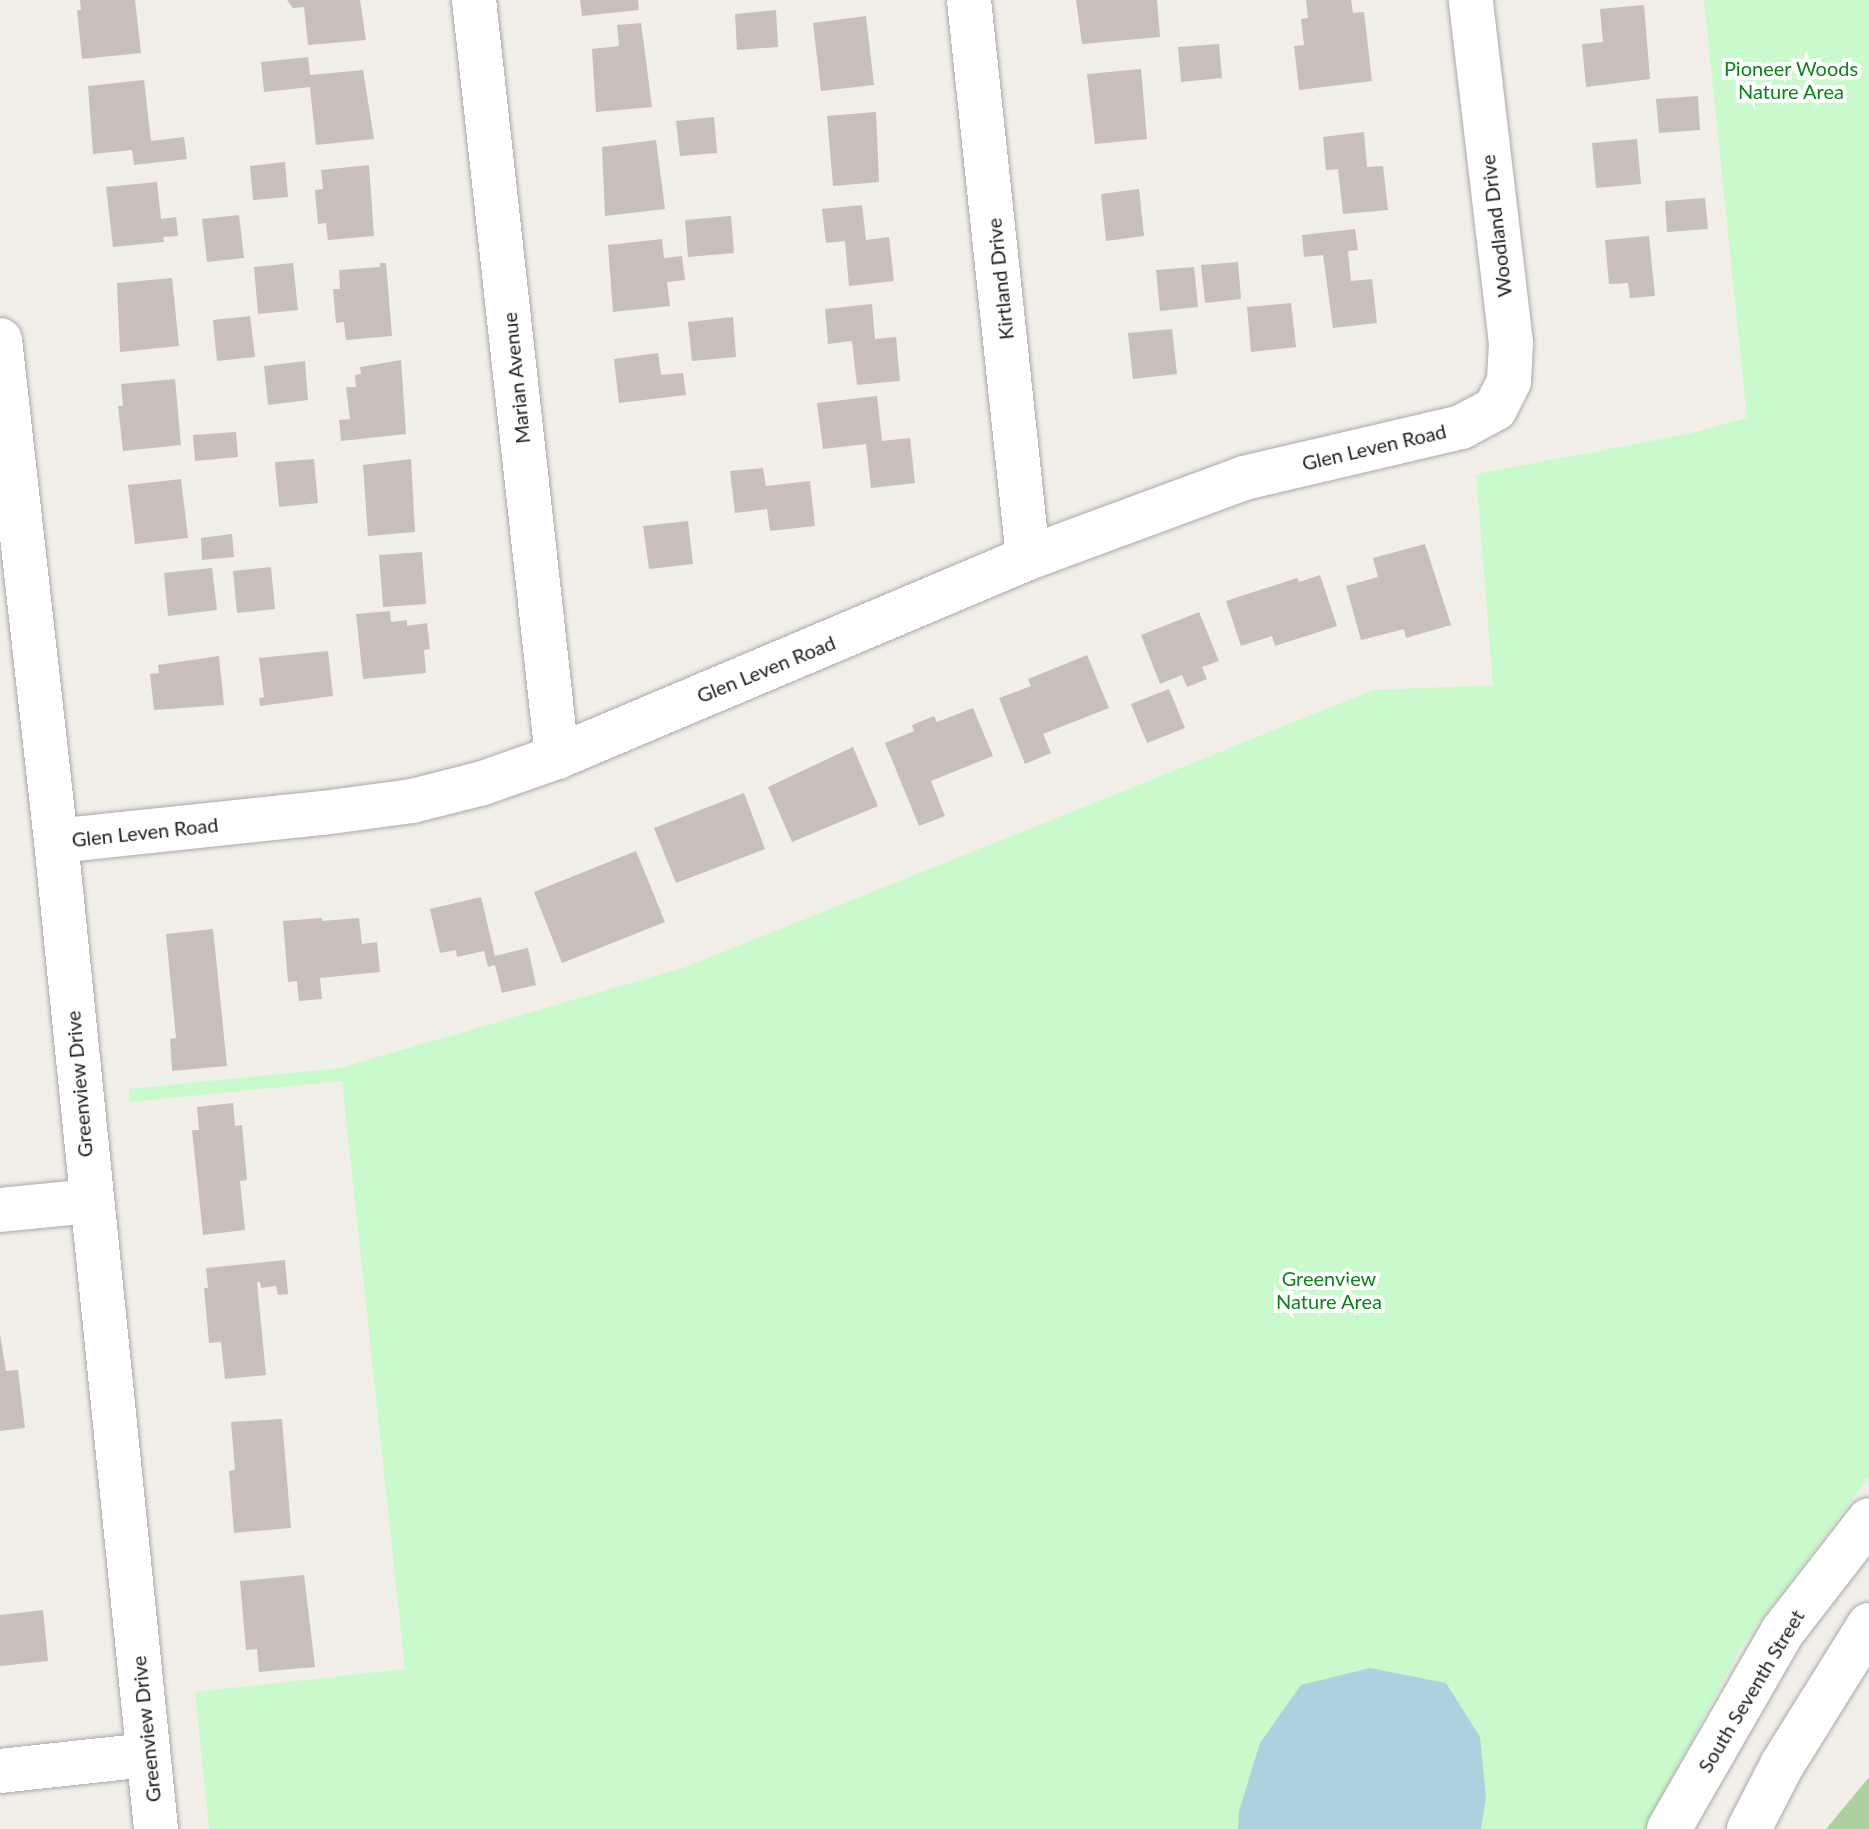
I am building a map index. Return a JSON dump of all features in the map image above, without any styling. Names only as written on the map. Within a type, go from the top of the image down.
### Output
[{"type":"street","name":"Marian Avenue","points":[[474,0],[557,757]]},
{"type":"street","name":"Kirtland Drive","points":[[969,0],[1028,558]]},
{"type":"street","name":"Woodland Drive","points":[[1461,427],[1495,409],[1509,381],[1511,343],[1471,0]]},
{"type":"street","name":"Greenview Drive","points":[[0,340],[18,682],[56,841],[156,1829]]},
{"type":"street","name":"Glen Leven Road","points":[[56,841],[412,801],[483,783],[557,757],[1028,558],[1244,478],[1461,427]]},
{"type":"street","points":[[0,1210],[91,1201]]},
{"type":"street","name":"South Seventh Street","points":[[1669,1829],[1783,1631],[1869,1520]]},
{"type":"street","points":[[1749,1829],[1782,1765],[1869,1625]]},
{"type":"street","points":[[0,1771],[148,1755]]},
{"type":"green space","name":"Greenview Nature Area","points":[[1704,0],[1869,0],[1869,1477],[1742,1645],[1645,1829],[209,1829],[195,1692],[405,1669],[342,1081],[130,1102],[129,1089],[340,1068],[686,967],[1374,690],[1493,685],[1476,474],[1688,434],[1747,418]]},
{"type":"green space","points":[[1869,1777],[1869,1829],[1826,1829]]},
{"type":"water","points":[[1370,1668],[1446,1683],[1480,1737],[1486,1797],[1481,1829],[1238,1829],[1239,1811],[1260,1743],[1301,1685]]},
{"type":"building","points":[[80,0],[135,0],[141,53],[82,59],[77,10],[81,10]]},
{"type":"building","points":[[287,0],[360,0],[366,40],[308,45],[304,7],[293,8]]},
{"type":"building","points":[[580,0],[638,0],[639,10],[582,16]]},
{"type":"building","points":[[1076,0],[1157,0],[1160,37],[1082,44]]},
{"type":"building","points":[[1306,0],[1351,0],[1353,13],[1364,12],[1372,81],[1299,90],[1294,46],[1304,45],[1301,19],[1308,18]]},
{"type":"building","points":[[1644,5],[1650,79],[1586,87],[1582,44],[1603,42],[1600,9]]},
{"type":"building","points":[[776,10],[778,47],[737,50],[735,14]]},
{"type":"building","points":[[866,16],[874,85],[821,91],[813,23]]},
{"type":"building","points":[[641,23],[652,107],[596,112],[592,49],[619,46],[617,25]]},
{"type":"building","points":[[1219,44],[1222,78],[1181,82],[1178,47]]},
{"type":"building","points":[[308,57],[310,75],[363,70],[374,139],[316,145],[310,87],[264,92],[261,62]]},
{"type":"building","points":[[1141,69],[1147,139],[1095,144],[1087,74]]},
{"type":"building","points":[[144,80],[151,141],[184,137],[187,159],[134,165],[132,150],[93,154],[88,86]]},
{"type":"building","points":[[1698,96],[1700,130],[1659,133],[1656,99]]},
{"type":"building","points":[[876,112],[879,182],[833,186],[827,116]]},
{"type":"building","points":[[714,117],[717,153],[680,156],[676,121]]},
{"type":"building","points":[[1364,132],[1367,167],[1383,166],[1388,210],[1343,214],[1338,169],[1326,170],[1323,137]]},
{"type":"building","points":[[1637,139],[1641,184],[1596,188],[1592,143]]},
{"type":"building","points":[[656,140],[665,209],[605,216],[602,147]]},
{"type":"building","points":[[285,162],[288,197],[253,200],[250,166]]},
{"type":"building","points":[[369,165],[374,236],[328,240],[326,223],[318,224],[315,190],[323,189],[321,170]]},
{"type":"building","points":[[157,182],[161,219],[176,217],[178,236],[163,237],[164,242],[113,247],[106,187]]},
{"type":"building","points":[[1139,189],[1144,236],[1106,241],[1101,194]]},
{"type":"building","points":[[1705,198],[1708,229],[1667,232],[1665,201]]},
{"type":"building","points":[[862,205],[866,240],[889,237],[894,281],[849,286],[845,241],[826,243],[822,209]]},
{"type":"building","points":[[239,215],[244,258],[207,262],[202,219]]},
{"type":"building","points":[[731,216],[734,253],[688,257],[685,220]]},
{"type":"building","points":[[1355,229],[1358,250],[1348,251],[1351,281],[1372,279],[1377,323],[1333,328],[1323,255],[1304,257],[1302,235]]},
{"type":"building","points":[[1649,236],[1655,296],[1630,298],[1628,283],[1609,284],[1605,240]]},
{"type":"building","points":[[662,239],[664,258],[682,256],[685,280],[667,282],[670,306],[613,312],[608,245]]},
{"type":"building","points":[[1238,262],[1241,299],[1205,303],[1201,265]]},
{"type":"building","points":[[293,263],[298,310],[258,314],[254,267]]},
{"type":"building","points":[[380,263],[386,263],[392,336],[346,340],[344,322],[336,323],[333,289],[340,289],[339,270],[380,267]]},
{"type":"building","points":[[1194,267],[1198,307],[1160,311],[1156,270]]},
{"type":"building","points":[[172,278],[179,346],[120,352],[117,283]]},
{"type":"building","points":[[1291,303],[1296,347],[1251,352],[1247,307]]},
{"type":"building","points":[[872,304],[875,339],[896,337],[900,381],[857,385],[852,341],[828,344],[825,309]]},
{"type":"building","points":[[250,316],[255,357],[217,361],[213,320]]},
{"type":"building","points":[[733,317],[736,357],[692,361],[688,322]]},
{"type":"building","points":[[1172,329],[1177,374],[1133,379],[1128,333]]},
{"type":"building","points":[[658,353],[661,375],[683,373],[686,395],[619,403],[614,359]]},
{"type":"building","points":[[401,360],[406,434],[341,441],[339,420],[350,419],[346,387],[356,387],[355,375],[361,374],[360,367]]},
{"type":"building","points":[[305,361],[308,400],[268,405],[264,366]]},
{"type":"building","points":[[175,379],[181,445],[123,451],[118,406],[123,406],[121,384]]},
{"type":"building","points":[[877,396],[882,441],[910,438],[915,483],[871,488],[866,444],[823,449],[817,403]]},
{"type":"building","points":[[236,432],[238,457],[195,461],[193,435]]},
{"type":"building","points":[[314,459],[318,503],[279,507],[275,462]]},
{"type":"building","points":[[411,459],[415,532],[368,536],[363,465]]},
{"type":"building","points":[[763,468],[766,486],[810,481],[815,526],[770,531],[767,509],[735,513],[730,471]]},
{"type":"building","points":[[181,479],[188,538],[135,544],[128,485]]},
{"type":"building","points":[[688,521],[693,564],[649,569],[643,526]]},
{"type":"building","points":[[232,534],[234,557],[202,560],[201,538]]},
{"type":"building","points":[[1425,544],[1451,625],[1406,638],[1404,629],[1361,640],[1346,586],[1378,577],[1373,558]]},
{"type":"building","points":[[422,552],[426,604],[383,607],[379,555]]},
{"type":"building","points":[[271,567],[275,609],[237,613],[233,571]]},
{"type":"building","points":[[212,568],[217,610],[168,616],[164,573]]},
{"type":"building","points":[[1320,575],[1337,626],[1275,646],[1272,636],[1241,646],[1226,601],[1297,578],[1299,582]]},
{"type":"building","points":[[390,611],[391,622],[407,620],[407,626],[427,623],[430,649],[424,650],[426,673],[363,679],[356,614]]},
{"type":"building","points":[[1199,612],[1219,661],[1202,667],[1207,679],[1187,687],[1182,675],[1160,684],[1141,635]]},
{"type":"building","points":[[328,651],[333,696],[260,706],[259,698],[264,697],[259,658]]},
{"type":"building","points":[[1087,655],[1109,708],[1043,734],[1051,753],[1025,764],[999,698],[1031,686],[1028,679]]},
{"type":"building","points":[[219,656],[224,705],[154,710],[150,674],[159,673],[158,665]]},
{"type":"building","points":[[1169,689],[1185,728],[1147,743],[1131,704]]},
{"type":"building","points":[[973,708],[993,756],[931,781],[945,816],[919,826],[885,743],[914,731],[912,725],[934,716],[937,722]]},
{"type":"building","points":[[853,747],[878,806],[792,842],[768,787]]},
{"type":"building","points":[[744,793],[765,849],[676,883],[654,828]]},
{"type":"building","points":[[636,851],[665,922],[562,963],[534,892]]},
{"type":"building","points":[[481,897],[495,956],[528,948],[536,985],[502,993],[495,965],[488,967],[484,951],[457,957],[456,950],[440,953],[430,909]]},
{"type":"building","points":[[322,918],[322,921],[359,918],[362,944],[377,942],[380,972],[320,978],[322,999],[299,1001],[297,981],[288,982],[283,921]]},
{"type":"building","points":[[213,929],[227,1066],[172,1071],[170,1039],[176,1038],[166,934]]},
{"type":"building","points":[[233,1103],[235,1126],[242,1125],[247,1180],[240,1181],[245,1230],[203,1235],[192,1130],[199,1130],[197,1107]]},
{"type":"building","points":[[285,1260],[288,1294],[278,1295],[276,1286],[261,1288],[260,1282],[257,1282],[266,1375],[225,1379],[221,1342],[209,1343],[204,1288],[208,1288],[206,1268]]},
{"type":"building","points":[[0,1334],[6,1371],[18,1370],[25,1428],[0,1431]]},
{"type":"building","points":[[282,1419],[291,1528],[234,1533],[229,1471],[235,1470],[231,1422]]},
{"type":"building","points":[[304,1575],[315,1667],[259,1672],[257,1649],[246,1650],[240,1581]]},
{"type":"building","points":[[43,1610],[48,1661],[0,1666],[0,1615]]},
{"type":"park label","name":"Pioneer Woods Nature Area","points":[[1791,80]]}]
